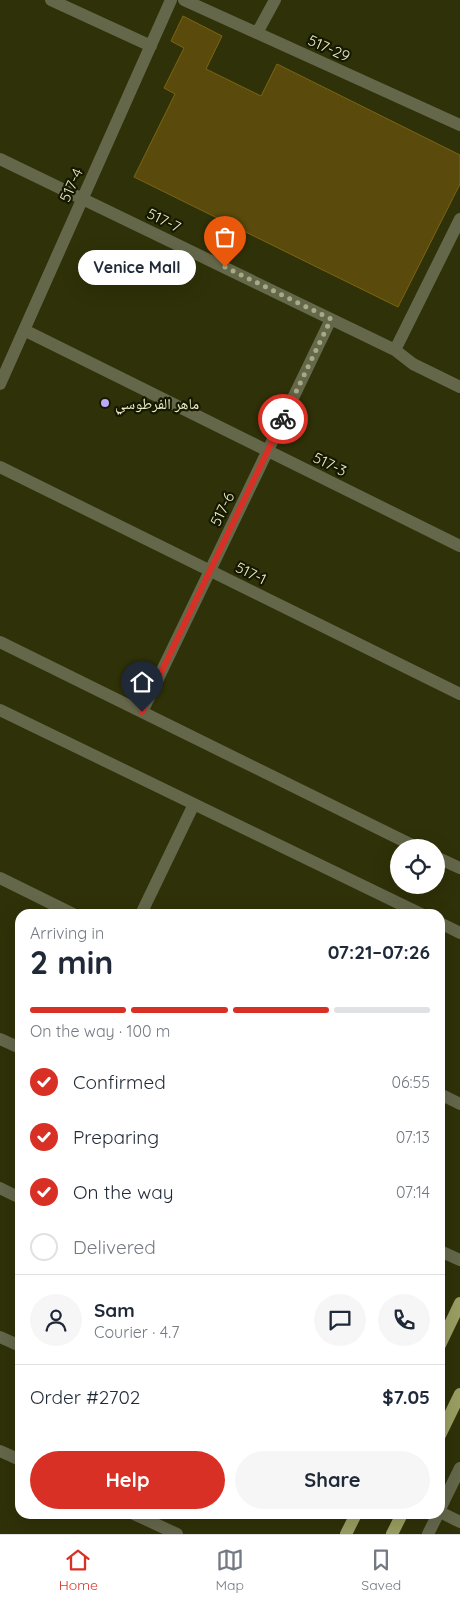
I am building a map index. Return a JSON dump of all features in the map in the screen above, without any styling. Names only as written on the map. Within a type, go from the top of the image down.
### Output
[{"type":"main road","points":[[445,1334],[460,1303]]},
{"type":"main road","points":[[445,1425],[460,1394]]},
{"type":"main road","points":[[346,1534],[354,1519]]},
{"type":"main road","points":[[392,1534],[400,1519]]},
{"type":"street","points":[[51,0],[151,46]]},
{"type":"street","name":"517-4","points":[[0,384],[171,0]]},
{"type":"street","name":"517-29","points":[[184,0],[460,125]]},
{"type":"street","points":[[257,34],[274,0]]},
{"type":"street","name":"517-7","points":[[0,159],[395,350],[413,364],[460,387]]},
{"type":"street","points":[[395,350],[460,219]]},
{"type":"street","name":"517-6","points":[[142,712],[331,319]]},
{"type":"street","name":"517-3","points":[[24,330],[460,546]]},
{"type":"street","name":"517-1","points":[[0,468],[460,694]]},
{"type":"street","points":[[0,642],[400,839]]},
{"type":"street","points":[[0,710],[411,909]]},
{"type":"street","points":[[143,909],[194,804]]},
{"type":"street","points":[[445,860],[460,868]]},
{"type":"street","points":[[0,878],[63,909]]},
{"type":"street","points":[[445,926],[460,933]]},
{"type":"street","points":[[0,1039],[15,1046]]},
{"type":"street","points":[[445,1096],[460,1104]]},
{"type":"street","points":[[0,1188],[15,1196]]},
{"type":"street","points":[[445,1253],[460,1260]]},
{"type":"street","points":[[0,1337],[15,1344]]},
{"type":"street","points":[[0,1451],[15,1458]]},
{"type":"street","points":[[445,1499],[460,1468]]},
{"type":"street","points":[[445,1515],[460,1522]]},
{"type":"street","points":[[145,1519],[177,1534]]},
{"type":"street","points":[[428,1534],[436,1519]]},
{"type":"building","points":[[183,16],[222,36],[206,69],[261,96],[277,64],[460,155],[460,184],[398,307],[134,177],[175,94],[164,88],[184,48],[171,41]]},
{"type":"way so far","points":[[225,267],[331,319],[283,419]]},
{"type":"place","name":"Venice Mall","points":[[225,267]]},
{"type":"place","name":"ماهر الفرطوسي","points":[[105,403]]},
{"type":"route","points":[[142,712],[283,419]]}]
